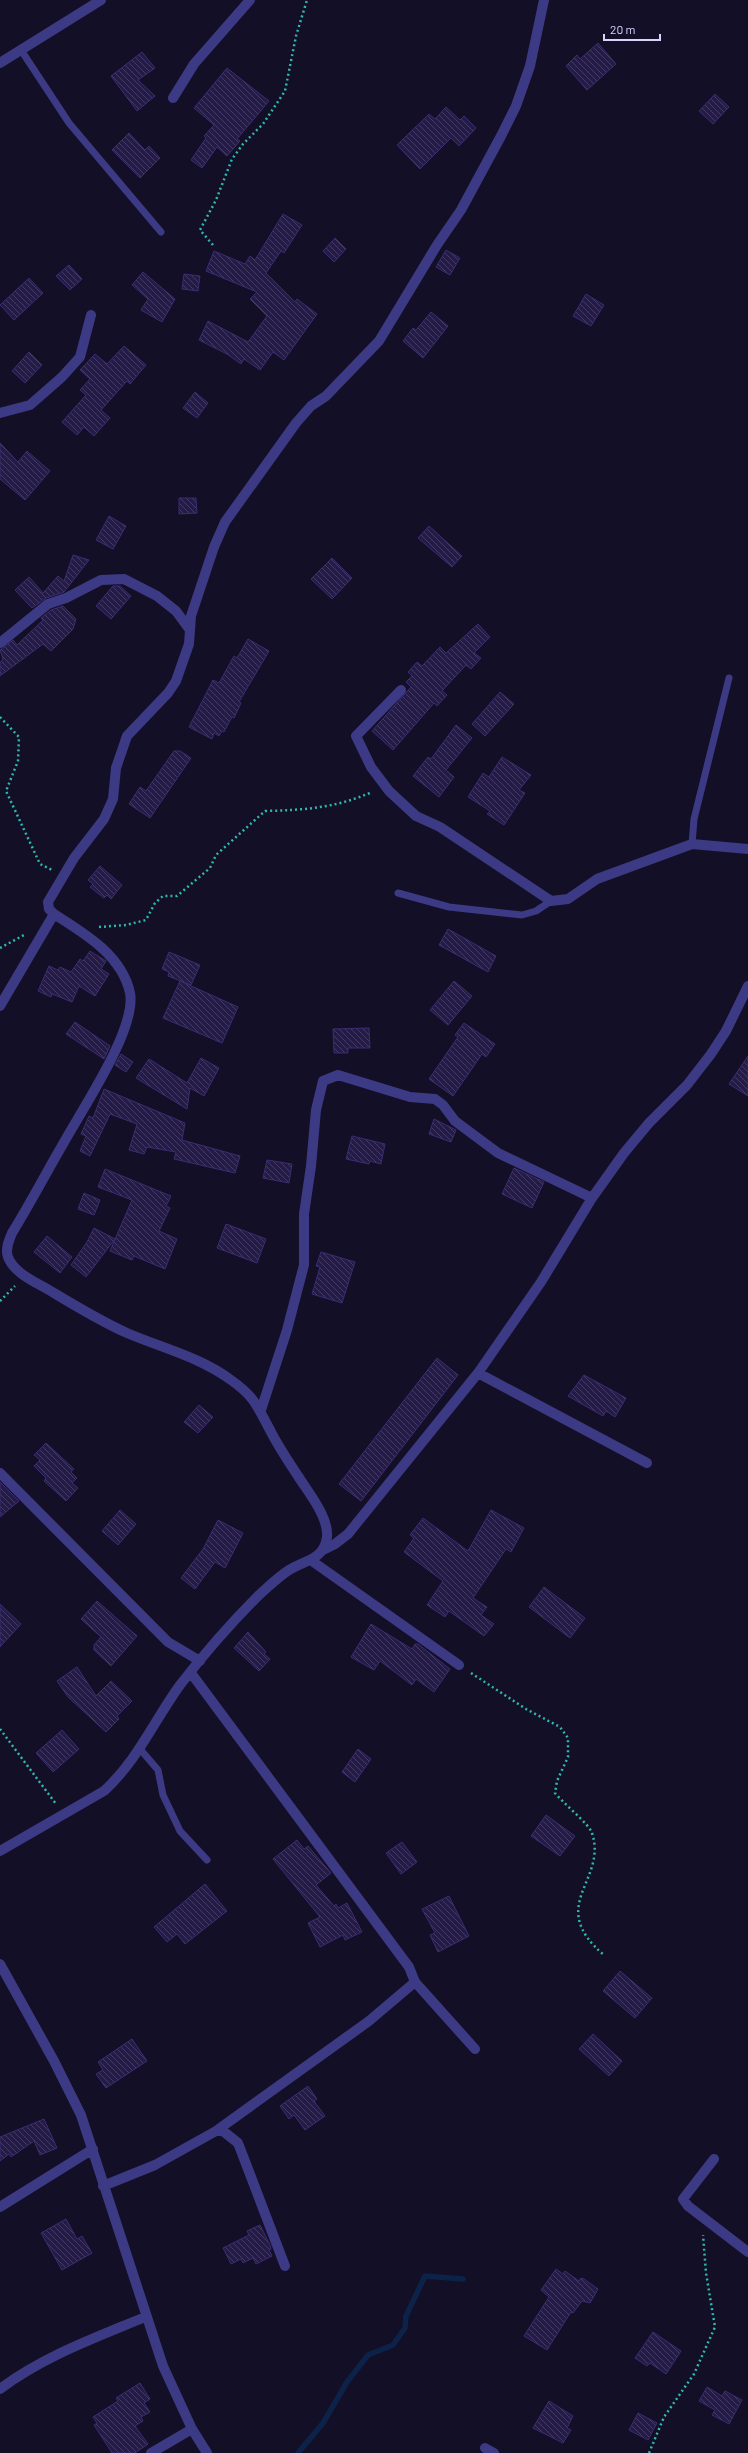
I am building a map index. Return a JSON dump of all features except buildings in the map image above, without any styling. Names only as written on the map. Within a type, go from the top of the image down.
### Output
[{"type":"street","points":[[0,63],[101,0]]},
{"type":"street","points":[[173,98],[194,64],[250,0]]},
{"type":"street","points":[[323,1550],[327,1536],[325,1524],[318,1508],[269,1430],[261,1410],[252,1396],[214,1370],[178,1352],[108,1324],[25,1276],[13,1266],[8,1256],[12,1233],[117,1048],[130,1004],[130,993],[125,980],[108,951],[81,931],[54,914],[48,902],[63,876],[104,819],[113,799],[116,768],[127,736],[168,693],[176,681],[188,644],[191,616],[214,547],[225,522],[296,423],[311,406],[326,396],[379,341],[437,245],[461,210],[516,106],[530,66],[544,0]]},
{"type":"street","points":[[0,413],[30,405],[62,377],[80,357],[91,315]]},
{"type":"street","points":[[0,643],[48,604],[66,598],[101,580],[124,579],[157,596],[176,611],[190,630]]},
{"type":"street","points":[[401,690],[356,736],[371,767],[389,791],[416,816],[440,827],[551,901],[568,899],[597,879],[692,844],[748,849]]},
{"type":"street","points":[[0,1006],[54,914]]},
{"type":"street","points":[[0,1851],[104,1791],[129,1765],[180,1686],[227,1629],[270,1585],[287,1571],[312,1561],[323,1550],[335,1544],[348,1534],[478,1374],[541,1282],[592,1198],[629,1147],[649,1123],[687,1085],[710,1054],[726,1031],[748,986]]},
{"type":"street","points":[[261,1410],[287,1330],[304,1265],[304,1214],[311,1166],[316,1110],[323,1081],[338,1075],[410,1097],[435,1099],[443,1105],[455,1121],[498,1153],[592,1198]]},
{"type":"street","points":[[478,1374],[647,1463]]},
{"type":"street","points":[[0,1473],[168,1642],[200,1661]]},
{"type":"street","points":[[312,1561],[459,1665]]},
{"type":"street","points":[[191,1673],[409,1967],[415,1982],[474,2049]]},
{"type":"street","points":[[0,1964],[66,2084],[81,2115],[145,2317],[163,2366],[192,2429],[207,2453]]},
{"type":"street","points":[[103,2186],[155,2165],[216,2131],[369,2021],[415,1982]]},
{"type":"street","points":[[216,2131],[224,2131],[238,2143],[285,2266]]},
{"type":"street","points":[[0,2207],[93,2149]]},
{"type":"street","points":[[714,2159],[683,2199],[688,2206],[748,2252]]},
{"type":"street","points":[[0,2389],[24,2371],[58,2354],[145,2317]]},
{"type":"street","points":[[150,2453],[192,2429]]},
{"type":"lane","points":[[21,50],[69,122],[161,232]]},
{"type":"lane","points":[[692,844],[694,819],[729,678]]},
{"type":"lane","points":[[398,893],[449,907],[522,914],[536,911],[551,901]]},
{"type":"lane","points":[[140,1748],[158,1770],[163,1795],[180,1831],[207,1860]]},
{"type":"path","points":[[213,246],[200,230],[216,200],[232,159],[243,144],[263,124],[285,91],[296,36],[307,0]]},
{"type":"path","points":[[0,717],[19,738],[18,762],[6,791],[40,864],[63,876]]},
{"type":"path","points":[[81,931],[99,927],[126,925],[146,920],[154,903],[163,896],[177,896],[210,868],[216,855],[265,811],[308,810],[349,803],[380,789],[389,791]]},
{"type":"path","points":[[0,1301],[25,1276]]},
{"type":"path","points":[[459,1665],[526,1709],[560,1727],[568,1738],[568,1757],[557,1781],[555,1793],[592,1830],[595,1843],[594,1857],[579,1898],[579,1917],[581,1930],[591,1944],[604,1955]]},
{"type":"path","points":[[0,1729],[64,1814]]},
{"type":"path","points":[[649,2453],[664,2418],[694,2374],[715,2327],[706,2273],[702,2217]]},
{"type":"waterway","points":[[298,2453],[323,2423],[347,2382],[368,2355],[393,2345],[405,2328],[406,2316],[425,2276],[463,2279]]}]
